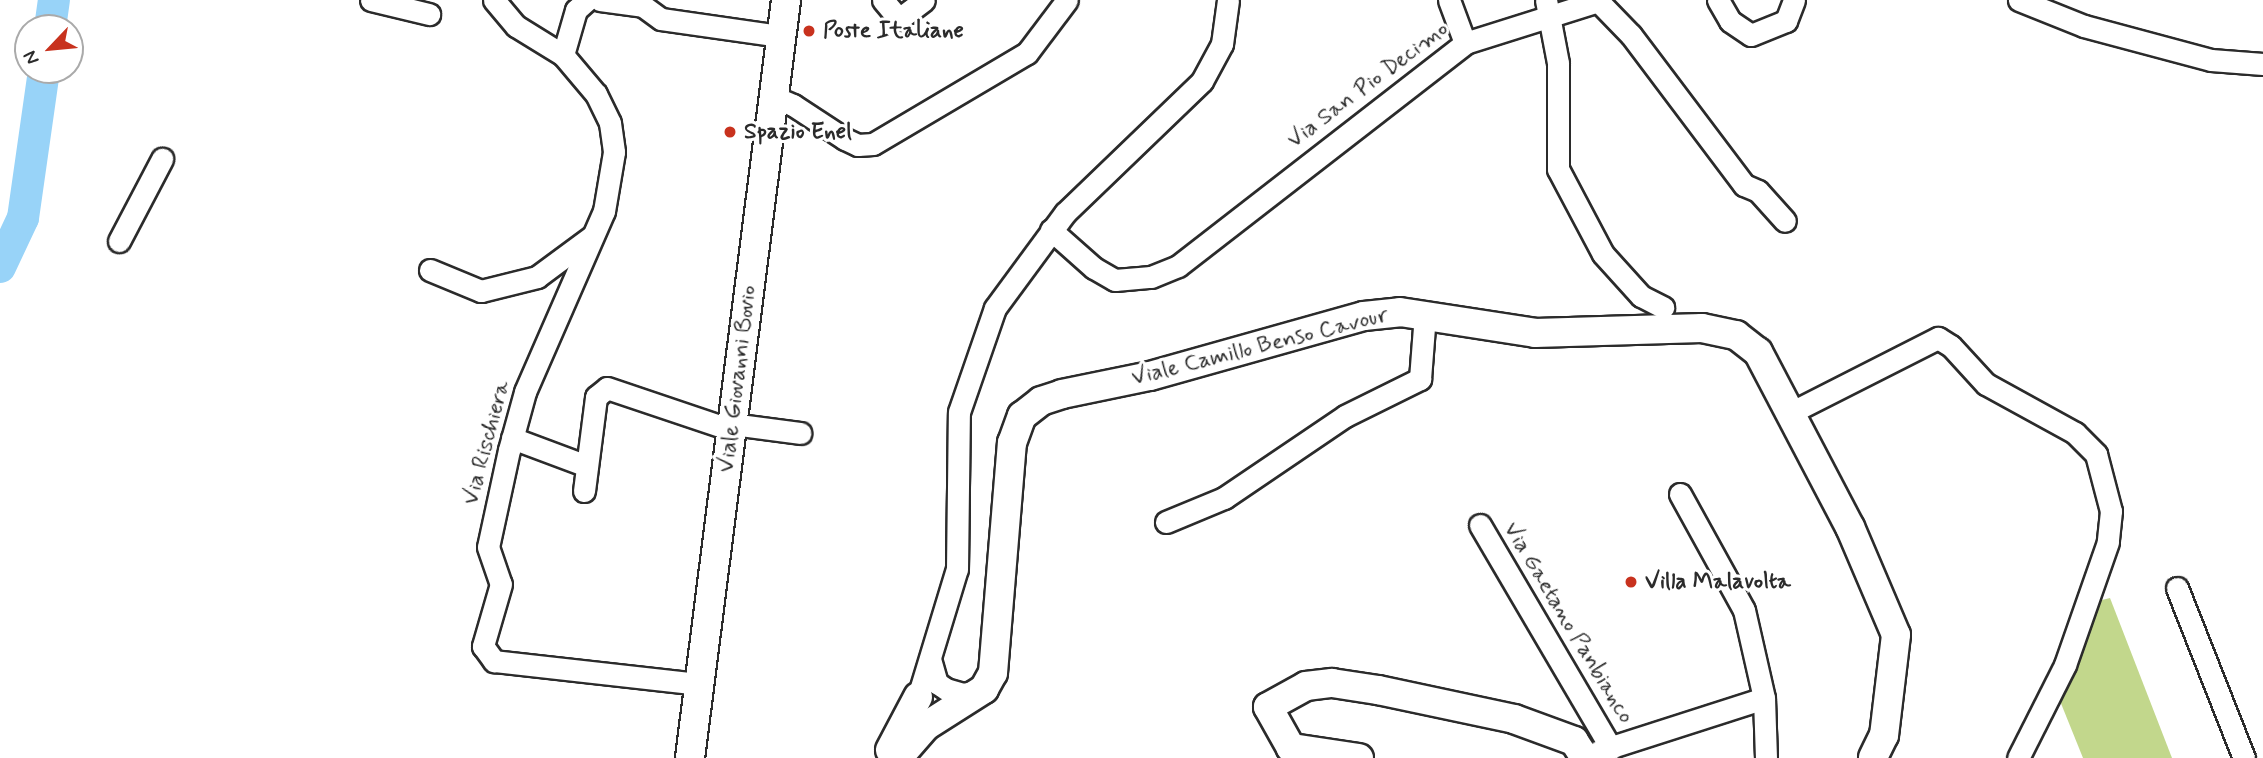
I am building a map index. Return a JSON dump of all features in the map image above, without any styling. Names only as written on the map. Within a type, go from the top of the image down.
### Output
[{"type":"main road","name":"Viale Giovanni Bovio","points":[[690,758],[786,0]]},
{"type":"main road","name":"Viale Camillo Benso Cavour","points":[[898,758],[944,701],[984,689],[993,673],[1012,443],[1022,416],[1041,401],[1062,394],[1150,376],[1364,316],[1425,314],[1477,327],[1535,333],[1680,328],[1728,332],[1758,352],[1850,527],[1896,635],[1884,735],[1873,758]]},
{"type":"main road","points":[[1359,758],[1291,748],[1268,707],[1306,685],[1343,684],[1514,719],[1574,741],[1584,757]]},
{"type":"main road","points":[[886,758],[918,697]]},
{"type":"street","points":[[371,0],[429,14]]},
{"type":"street","name":"Via Rischiera","points":[[494,0],[516,26],[563,55],[596,94],[610,123],[614,152],[604,211],[525,392],[512,438],[488,547],[501,584],[483,646],[494,661],[699,684]]},
{"type":"street","points":[[563,55],[576,10],[587,0]]},
{"type":"street","points":[[600,0],[643,6],[661,19],[781,36]]},
{"type":"street","points":[[883,0],[900,19],[924,0]]},
{"type":"street","points":[[774,97],[793,104],[845,139],[858,145],[873,144],[1027,53],[1068,0]]},
{"type":"street","points":[[918,697],[957,569],[958,431],[963,395],[995,308],[1051,230],[1202,81],[1222,44],[1228,0]]},
{"type":"street","points":[[1449,0],[1465,43]]},
{"type":"street","name":"Via San Pio Decimo","points":[[1051,230],[1094,268],[1115,280],[1151,277],[1178,266],[1465,43],[1549,8],[1599,0],[1630,35],[1744,185],[1758,191],[1785,221]]},
{"type":"street","points":[[1718,0],[1730,21],[1751,36],[1786,22],[1794,0]]},
{"type":"street","points":[[2019,0],[2084,26],[2211,60],[2263,64]]},
{"type":"street","points":[[1549,8],[1558,63],[1558,169],[1603,254],[1641,296],[1662,307]]},
{"type":"street","points":[[119,241],[162,159]]},
{"type":"street","points":[[430,270],[481,291],[537,277],[592,237]]},
{"type":"street","points":[[1166,522],[1224,498],[1345,416],[1420,379],[1425,314]]},
{"type":"street","points":[[1790,413],[1938,338],[1951,346],[1986,384],[2075,433],[2096,454],[2111,511],[2108,542],[2065,665],[2018,758]]},
{"type":"street","points":[[583,491],[596,397],[607,388],[732,427],[800,433]]},
{"type":"street","points":[[512,438],[587,466]]},
{"type":"street","points":[[1680,494],[1744,610],[1764,698],[1766,758]]},
{"type":"street","name":"Via Gaetano Panbianco","points":[[1480,525],[1611,748]]},
{"type":"street","points":[[2177,588],[2244,758]]},
{"type":"street","points":[[930,659],[944,701]]},
{"type":"street","points":[[918,697],[935,688],[944,701]]},
{"type":"street","name":"Via Gaetano Panbianco","points":[[1584,757],[1764,698]]},
{"type":"green space","points":[[2110,598],[2172,758],[2083,758],[2058,696],[2094,602]]},
{"type":"waterway","points":[[52,14],[54,0]]},
{"type":"waterway","points":[[0,267],[23,218],[42,84]]},
{"type":"place","name":"Poste Italiane","points":[[809,31]]},
{"type":"place","name":"Spazio Enel","points":[[730,132]]},
{"type":"place","name":"Villa Malavolta","points":[[1631,582]]}]
